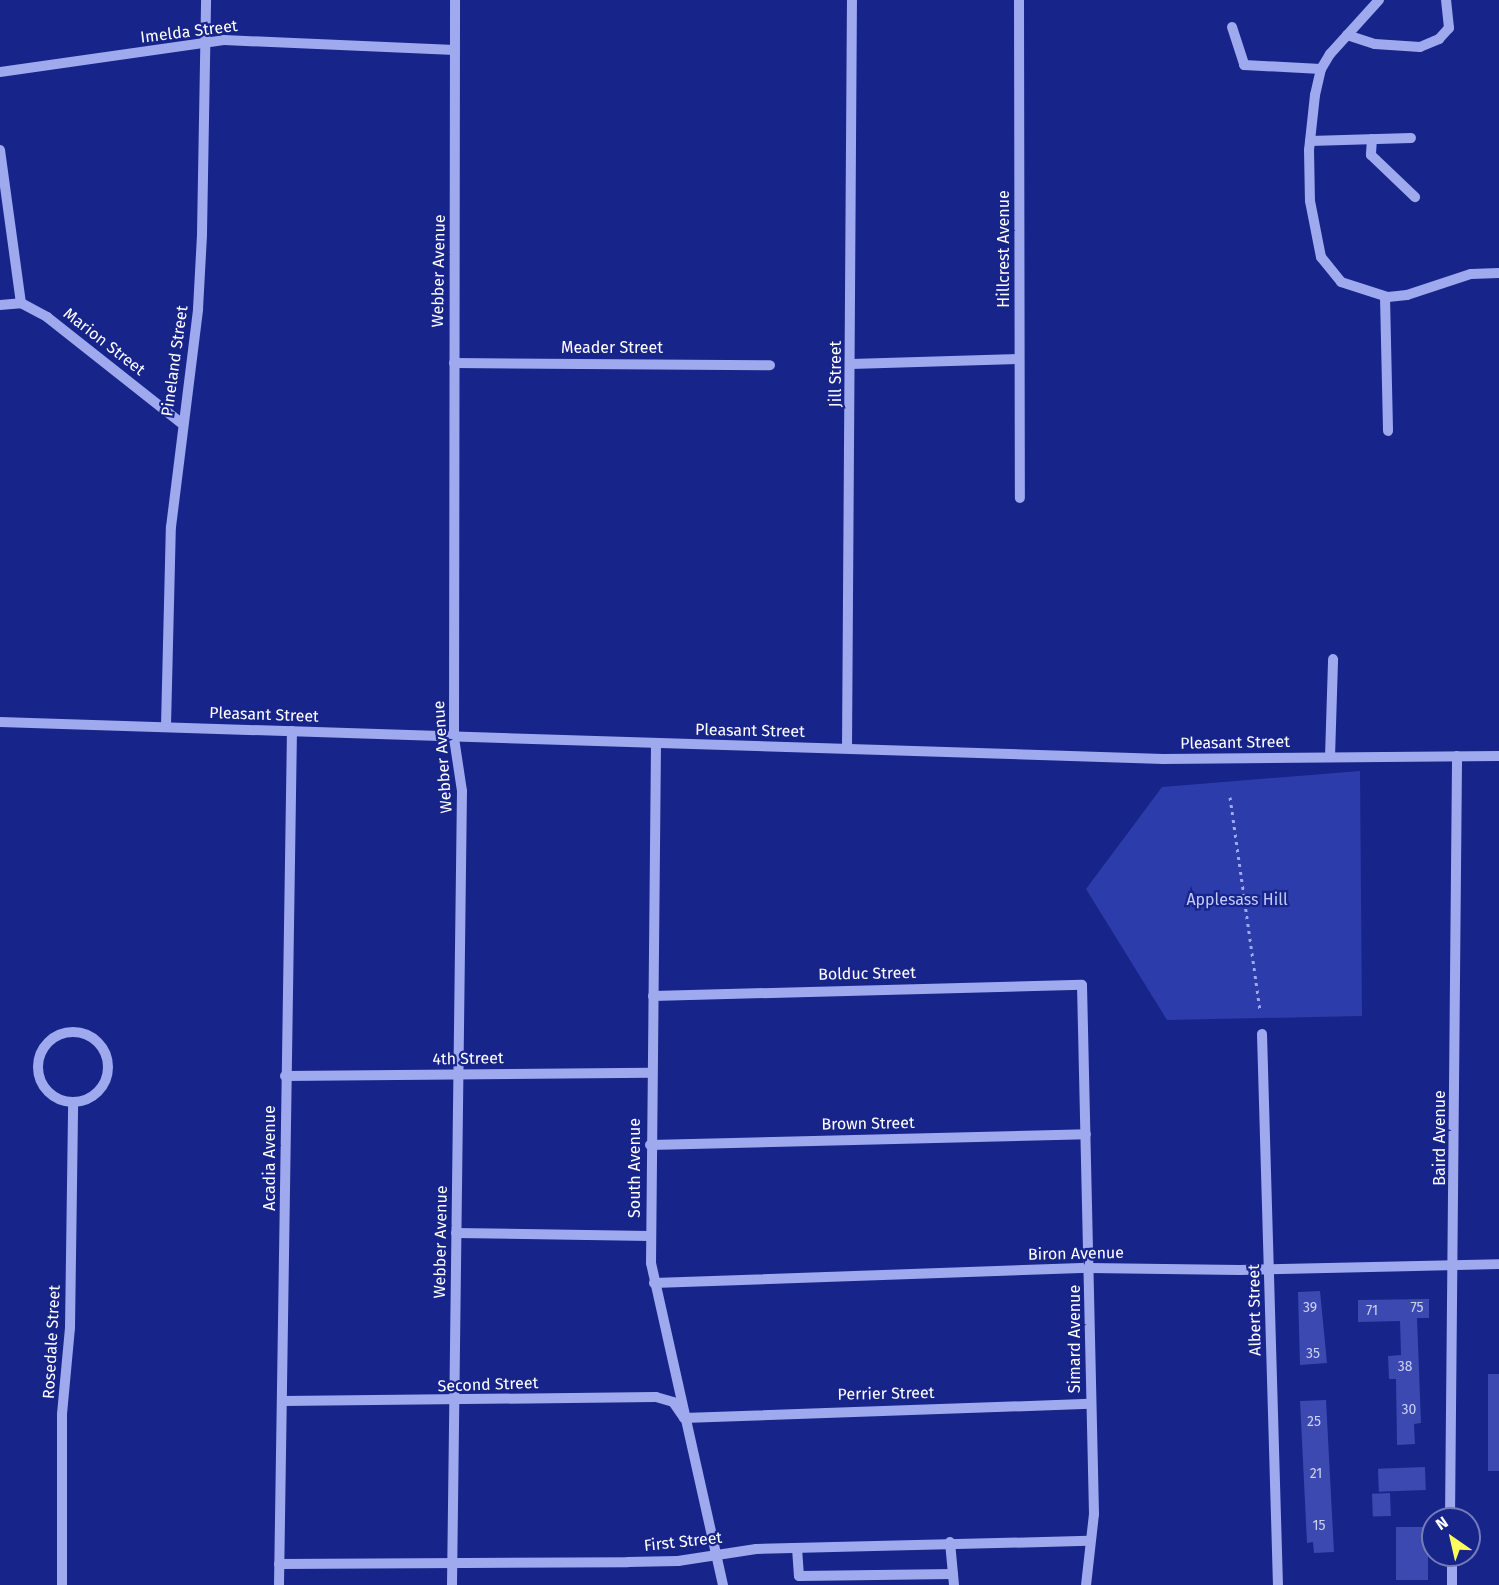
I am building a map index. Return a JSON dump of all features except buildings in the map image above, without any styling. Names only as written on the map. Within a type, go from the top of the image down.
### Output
[{"type":"street","name":"Pineland Street","points":[[166,726],[167,599],[182,423],[198,298],[206,0]]},
{"type":"street","name":"Webber Avenue","points":[[452,1585],[462,791],[454,738],[455,0]]},
{"type":"street","name":"Jill Street","points":[[847,748],[852,0]]},
{"type":"street","name":"Hillcrest Avenue","points":[[1018,0],[1020,498]]},
{"type":"street","points":[[1379,0],[1347,35],[1321,69],[1310,141],[1310,201],[1321,257],[1341,282],[1385,297],[1407,295],[1471,274],[1499,273]]},
{"type":"street","points":[[1347,35],[1375,44],[1420,47],[1439,39],[1449,28],[1446,0]]},
{"type":"street","points":[[1232,27],[1244,65],[1321,69]]},
{"type":"street","name":"Imelda Street","points":[[0,72],[206,45],[224,40],[455,50]]},
{"type":"street","points":[[1310,141],[1411,138]]},
{"type":"street","points":[[1372,139],[1371,155],[1415,197]]},
{"type":"street","points":[[0,150],[21,303],[0,305]]},
{"type":"street","points":[[1385,297],[1388,431]]},
{"type":"street","name":"Marion Street","points":[[21,303],[74,335],[182,423]]},
{"type":"street","points":[[851,364],[1019,359]]},
{"type":"street","name":"Meader Street","points":[[454,363],[770,366]]},
{"type":"street","points":[[1330,757],[1333,659]]},
{"type":"street","name":"Pleasant Street","points":[[0,722],[1163,759],[1499,756]]},
{"type":"street","name":"Acadia Avenue","points":[[279,1585],[292,731]]},
{"type":"street","name":"South Avenue","points":[[656,744],[658,881],[651,1073],[650,1236],[654,1283],[723,1585]]},
{"type":"street","name":"Baird Avenue","points":[[1450,1507],[1457,756]]},
{"type":"street","name":"Bolduc Street","points":[[653,996],[1082,985]]},
{"type":"street","name":"Simard Avenue","points":[[1082,985],[1094,1514],[1089,1541],[1086,1585]]},
{"type":"street","points":[[76,1032],[95,1040],[102,1048],[107,1068],[100,1088],[83,1100],[73,1102],[52,1095],[44,1087],[38,1065],[40,1054],[54,1037],[76,1032]]},
{"type":"street","name":"Albert Street","points":[[1262,1034],[1278,1585]]},
{"type":"street","name":"4th Street","points":[[285,1076],[651,1073]]},
{"type":"street","name":"Rosedale Street","points":[[62,1585],[62,1414],[70,1328],[73,1102]]},
{"type":"street","name":"Brown Street","points":[[650,1144],[1086,1134]]},
{"type":"street","points":[[456,1233],[650,1236]]},
{"type":"street","name":"Biron Avenue","points":[[654,1283],[1089,1268],[1269,1269],[1499,1264]]},
{"type":"street","name":"Second Street","points":[[283,1401],[656,1397],[673,1402],[684,1418]]},
{"type":"street","name":"Perrier Street","points":[[684,1418],[1090,1404]]},
{"type":"street","name":"First Street","points":[[279,1564],[678,1561],[715,1555],[797,1548],[950,1542],[1089,1541]]},
{"type":"street","points":[[797,1548],[799,1576],[954,1579],[950,1542]]},
{"type":"street","points":[[1452,1567],[1452,1585]]},
{"type":"path","points":[[1230,797],[1260,1011]]},
{"type":"green space","name":"Applesass Hill","points":[[1360,771],[1362,1016],[1167,1020],[1086,889],[1162,787]]}]
